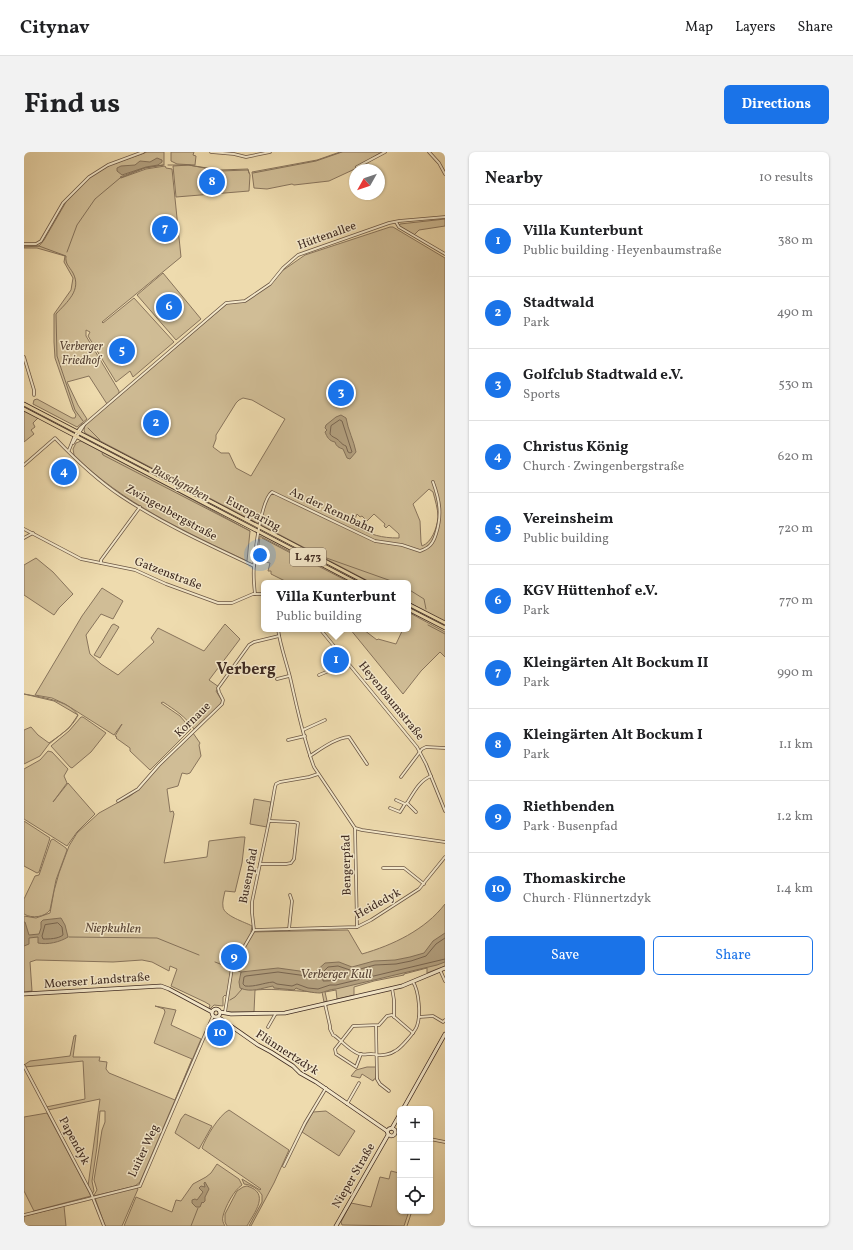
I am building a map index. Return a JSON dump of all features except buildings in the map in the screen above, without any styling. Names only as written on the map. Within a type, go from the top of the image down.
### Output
[{"type":"main road","name":"Europaring","points":[[24,404],[351,580]]},
{"type":"main road","name":"Europaring","points":[[24,409],[259,530],[361,580]]},
{"type":"main road","points":[[411,606],[445,623]]},
{"type":"main road","points":[[411,611],[445,628]]},
{"type":"main road","points":[[220,1012],[218,1017],[213,1016],[212,1012],[214,1009],[225,1014],[286,1013],[392,988],[412,982],[445,968]]},
{"type":"main road","name":"Moerser Landstraße","points":[[24,994],[161,986],[212,1012]]},
{"type":"main road","name":"Flünnertzdyk","points":[[218,1017],[258,1045],[293,1066],[302,1074],[326,1088],[387,1131]]},
{"type":"main road","points":[[405,1106],[445,1034]]},
{"type":"main road","points":[[387,1131],[392,1128],[397,1119]]},
{"type":"main road","name":"Nieper Straße","points":[[388,1135],[392,1136],[397,1134],[392,1128]]},
{"type":"main road","name":"Nieper Straße","points":[[338,1226],[388,1135],[387,1131]]},
{"type":"street","points":[[24,244],[36,244],[41,241],[63,203],[89,177],[108,165],[143,152]]},
{"type":"street","points":[[211,152],[234,153],[246,157],[270,152]]},
{"type":"street","points":[[363,164],[385,152]]},
{"type":"street","points":[[429,152],[439,163],[445,174]]},
{"type":"street","name":"Hüttenallee","points":[[76,436],[80,427],[226,303],[244,301],[270,284],[283,268],[298,255],[396,222],[445,217]]},
{"type":"street","points":[[396,222],[399,227],[445,254]]},
{"type":"street","points":[[24,357],[34,390],[34,395]]},
{"type":"street","points":[[69,450],[76,436]]},
{"type":"street","name":"Zwingenbergstraße","points":[[24,465],[55,438],[90,472],[121,496],[155,517],[254,566]]},
{"type":"street","name":"An der Rennbahn","points":[[259,530],[265,503],[272,492],[375,541],[402,545],[420,551],[432,544],[440,523],[439,502],[433,482]]},
{"type":"street","points":[[101,563],[101,560],[140,508]]},
{"type":"street","name":"Gatzenstraße","points":[[24,529],[81,559],[137,570],[163,583],[218,603],[232,603],[255,594],[261,594]]},
{"type":"street","points":[[255,594],[254,566],[259,530]]},
{"type":"street","points":[[24,538],[33,533]]},
{"type":"street","points":[[278,632],[303,730],[314,767],[355,828],[445,842]]},
{"type":"street","name":"Heyenbaumstraße","points":[[322,632],[419,750],[445,811]]},
{"type":"street","name":"Kornaue","points":[[118,801],[138,789],[159,765],[222,704],[223,700],[218,692],[218,688],[248,646],[254,642],[279,636]]},
{"type":"street","name":"Heyenbaumstraße","points":[[319,675],[348,663]]},
{"type":"street","points":[[277,679],[290,676]]},
{"type":"street","points":[[303,730],[325,720]]},
{"type":"street","points":[[288,740],[305,736]]},
{"type":"street","points":[[310,756],[338,740],[349,737],[367,764]]},
{"type":"street","points":[[419,750],[426,747],[445,748]]},
{"type":"street","name":"Heyenbaumstraße","points":[[400,776],[419,750]]},
{"type":"street","name":"Busenpfad","points":[[254,930],[252,904],[270,821],[276,784],[318,774]]},
{"type":"street","points":[[390,808],[400,812],[424,778],[431,776]]},
{"type":"street","points":[[396,800],[406,803],[416,812]]},
{"type":"street","points":[[260,864],[286,864],[294,859],[298,824],[294,822],[270,821]]},
{"type":"street","name":"Bengerpfad","points":[[355,828],[357,927]]},
{"type":"street","name":"Heidedyk","points":[[254,930],[357,927],[371,920],[412,894],[424,884],[445,857]]},
{"type":"street","points":[[383,868],[404,868],[424,884]]},
{"type":"street","points":[[289,928],[292,901],[290,895]]},
{"type":"street","points":[[225,1014],[232,969],[254,930]]},
{"type":"street","points":[[440,970],[445,981]]},
{"type":"street","points":[[325,1004],[330,1029],[333,1035],[353,1051],[366,1055],[391,1053],[399,1049],[417,1025],[419,1017],[418,994],[412,982]]},
{"type":"street","points":[[392,988],[394,1016]]},
{"type":"street","points":[[268,1027],[276,1013]]},
{"type":"street","points":[[360,1054],[355,1067],[336,1054],[335,1049],[353,1026],[376,1026],[389,1015],[394,1016],[412,1033]]},
{"type":"street","name":"Luiter Weg","points":[[24,1215],[140,1186],[213,1016]]},
{"type":"street","points":[[419,1017],[433,1016],[444,1022],[445,1020]]},
{"type":"street","points":[[376,1026],[377,1079],[380,1084],[389,1091]]},
{"type":"street","name":"Papendyk","points":[[24,1066],[93,1197],[104,1226]]},
{"type":"street","points":[[347,1104],[359,1083]]},
{"type":"street","points":[[284,1166],[305,1123],[326,1088]]},
{"type":"street","points":[[433,1140],[445,1142]]},
{"type":"green space","name":"Verberger Friedhof","points":[[147,152],[164,152],[164,165],[144,168],[120,177],[121,178],[146,169],[165,166],[166,168],[172,169],[181,257],[102,322],[103,323],[134,298],[174,342],[133,377],[130,371],[116,382],[88,336],[90,332],[86,330],[86,336],[119,393],[107,404],[89,376],[67,382],[78,405],[87,419],[77,427],[33,404],[34,400],[37,399],[72,418],[75,418],[76,415],[55,358],[54,342],[54,314],[71,290],[73,278],[64,262],[65,256],[37,248],[24,248],[24,246],[39,246],[66,202],[90,177],[110,165]]},
{"type":"green space","points":[[171,152],[194,152],[193,155],[196,156],[195,165],[177,164],[171,161]]},
{"type":"green space","points":[[340,152],[382,152],[362,164],[349,164],[349,172],[329,181],[292,184],[267,189],[254,188],[252,172],[317,160]]},
{"type":"green space","points":[[189,165],[220,171],[248,170],[250,175],[249,191],[176,197],[173,166]]},
{"type":"green space","points":[[445,219],[445,226],[419,230],[414,235],[399,226],[400,224]]},
{"type":"green space","points":[[390,227],[393,227],[445,258],[445,622],[411,604],[411,580],[366,580],[85,433],[85,425],[228,303],[244,302],[271,284],[282,271],[305,255]],"holes":[[[243,398],[252,400],[285,419],[251,476],[236,468],[229,453],[221,453],[213,447],[216,435],[236,403]],[[429,489],[433,492],[438,517],[435,530],[431,538],[422,546],[420,521],[413,504]],[[357,514],[360,517],[362,516],[367,521],[374,514],[385,524],[384,526],[386,528],[389,525],[399,534],[399,538],[381,537],[366,532],[355,526]]]},
{"type":"green space","points":[[163,273],[201,319],[176,340],[137,295]]},
{"type":"green space","points":[[24,411],[38,418],[33,423],[35,427],[31,430],[34,434],[24,442]]},
{"type":"green space","points":[[81,441],[250,531],[247,561],[178,527],[134,502],[113,488],[74,455],[73,449],[76,443]]},
{"type":"green space","points":[[260,536],[345,580],[283,580],[271,574],[271,571],[268,571],[270,563],[257,560]]},
{"type":"green space","points":[[36,558],[53,572],[73,594],[54,615],[24,595],[24,565]]},
{"type":"green space","points":[[102,588],[123,601],[113,619],[101,614],[86,635],[90,654],[101,664],[118,675],[154,642],[151,638],[158,628],[204,651],[225,624],[240,639],[209,680],[219,687],[216,691],[222,701],[220,705],[194,729],[180,714],[163,702],[161,703],[180,716],[191,729],[150,770],[130,751],[130,748],[116,738],[117,737],[115,736],[122,724],[114,735],[65,704],[52,698],[35,695],[82,616]]},
{"type":"green space","points":[[411,614],[445,632],[445,657],[440,652],[421,671],[403,694],[352,632],[367,632],[377,640],[396,644],[402,632],[411,632]]},
{"type":"green space","points":[[114,624],[119,627],[100,658],[94,655],[112,625]]},
{"type":"green space","points":[[24,694],[45,698],[61,703],[68,706],[78,715],[54,701]]},
{"type":"green space","points":[[81,717],[106,733],[91,752],[72,768],[51,746],[69,731]]},
{"type":"green space","points":[[31,727],[38,735],[49,743],[61,735],[49,744],[40,756],[24,764],[24,730]]},
{"type":"green space","points":[[193,733],[200,743],[201,756],[190,773],[182,773],[178,786],[167,789],[170,812],[173,811],[174,814],[164,863],[207,857],[209,841],[245,837],[242,863],[235,892],[225,891],[223,899],[224,910],[227,913],[252,926],[251,932],[348,930],[362,954],[397,941],[418,929],[428,922],[445,904],[445,966],[427,973],[427,968],[354,987],[354,995],[337,999],[336,990],[325,992],[327,1001],[324,1002],[322,992],[271,989],[255,990],[254,1012],[226,1012],[228,989],[226,996],[225,995],[223,997],[223,1006],[214,1005],[210,1009],[210,1005],[205,1002],[171,986],[177,969],[170,966],[169,971],[152,962],[142,960],[113,962],[36,960],[30,962],[32,991],[24,992],[24,916],[36,918],[50,913],[59,873],[69,846],[77,833],[99,813],[138,790],[167,758]]},
{"type":"green space","points":[[48,751],[52,752],[68,769],[64,776],[67,783],[53,802],[68,783],[95,814],[77,832],[67,846],[24,819],[24,769],[40,760]]},
{"type":"green space","points":[[254,799],[271,802],[267,827],[250,824]]},
{"type":"green space","points":[[24,821],[50,838],[39,872],[37,873],[24,866]]},
{"type":"green space","points":[[53,839],[67,850],[56,880],[50,910],[42,916],[27,916],[24,914],[24,899],[35,876],[39,875],[51,840]]},
{"type":"green space","points":[[155,1006],[176,1010],[171,1025],[201,1039],[175,1100],[192,1059],[154,1043],[165,1012],[164,1009]]},
{"type":"green space","points":[[76,1035],[73,1057],[100,1057],[99,1061],[107,1062],[106,1069],[109,1073],[175,1100],[140,1182],[135,1186],[94,1196],[97,1190],[94,1180],[102,1130],[105,1122],[105,1111],[100,1111],[92,1181],[94,1191],[92,1194],[88,1186],[100,1099],[48,1110],[46,1107],[85,1099],[83,1061],[25,1067],[24,1065],[30,1061],[70,1056],[74,1036]]},
{"type":"green space","points":[[367,1067],[376,1067],[376,1079],[373,1081],[362,1074],[360,1078],[351,1076],[356,1070]]},
{"type":"green space","points":[[229,1110],[289,1150],[274,1183],[251,1226],[249,1226],[262,1202],[262,1195],[250,1185],[244,1184],[242,1179],[260,1190],[261,1189],[202,1148],[213,1127],[221,1116]]},
{"type":"green space","points":[[326,1111],[355,1131],[339,1156],[302,1132],[313,1112]]},
{"type":"green space","points":[[47,1113],[91,1196],[34,1211],[24,1191],[24,1117]]},
{"type":"green space","points":[[185,1114],[212,1126],[199,1149],[175,1133],[181,1119]]},
{"type":"green space","points":[[217,1164],[239,1179],[242,1185],[230,1199],[226,1208],[223,1216],[223,1223],[225,1226],[124,1226],[136,1197],[172,1212],[176,1200],[181,1201],[193,1184],[211,1173]]},
{"type":"green space","points":[[391,1171],[397,1172],[397,1214],[408,1214],[404,1226],[342,1225],[341,1222],[351,1203],[371,1207],[380,1177],[389,1179]]},
{"type":"green space","points":[[247,1186],[254,1189],[258,1193],[259,1204],[247,1226],[227,1226],[225,1222],[225,1214],[237,1191]]},
{"type":"green space","points":[[136,1187],[138,1189],[122,1226],[105,1226],[95,1198]]},
{"type":"green space","points":[[64,1206],[66,1226],[24,1226],[24,1216]]},
{"type":"water","points":[[157,158],[162,160],[162,162],[158,165],[146,167],[122,175],[117,171],[117,168],[121,166],[135,165],[140,161],[150,162]]},
{"type":"water","points":[[341,415],[346,418],[356,452],[350,459],[347,458],[343,449],[338,447],[335,442],[328,438],[325,432],[327,430],[325,428],[326,425]]},
{"type":"water","points":[[61,918],[65,925],[68,937],[58,942],[46,944],[38,943],[38,937],[29,938],[29,944],[24,946],[24,922],[29,935],[39,934],[41,922],[43,920]]},
{"type":"water","name":"Verberger Kull","points":[[445,933],[445,962],[437,965],[320,993],[308,992],[296,988],[294,990],[274,988],[273,986],[252,990],[240,988],[239,982],[241,972],[278,968],[314,973],[325,963],[339,962],[352,967],[374,961],[395,960],[424,953],[433,941]]},
{"type":"water","points":[[205,1182],[209,1189],[205,1197],[205,1201],[203,1203],[202,1202],[200,1207],[196,1207],[192,1203],[192,1200],[197,1200],[203,1192],[199,1188],[201,1186],[205,1187]]},
{"type":"waterway","points":[[253,173],[316,161],[342,152]]},
{"type":"waterway","points":[[67,252],[77,225],[95,199],[120,178],[145,168],[163,165]]},
{"type":"waterway","points":[[168,165],[188,165],[220,170],[248,169],[249,173]]},
{"type":"waterway","name":"Buschgraben","points":[[24,247],[39,246],[66,256],[67,263],[73,273],[76,285],[72,295],[56,314],[57,356],[75,410],[83,421]]},
{"type":"waterway","name":"Buschgraben","points":[[88,428],[100,440]]},
{"type":"waterway","name":"Buschgraben","points":[[102,453],[103,455],[250,531]]},
{"type":"waterway","name":"Buschgraben","points":[[262,538],[306,561]]},
{"type":"waterway","name":"Buschgraben","points":[[318,555],[389,580]]},
{"type":"waterway","name":"Buschgraben","points":[[411,591],[424,599],[426,609]]},
{"type":"waterway","name":"Buschgraben","points":[[428,625],[445,634]]},
{"type":"waterway","name":"Niepkuhlen","points":[[69,937],[157,938],[199,955]]},
{"type":"waterway","name":"Niepkuhlen","points":[[215,962],[241,972]]},
{"type":"waterway","points":[[230,1000],[242,989]]},
{"type":"waterway","points":[[191,1226],[198,1208]]},
{"type":"waterway","points":[[407,1226],[411,1214]]},
{"type":"place","name":"Kleingärten Alt Bockum I","points":[[212,182]]},
{"type":"place","name":"Kleingärten Alt Bockum II","points":[[165,229]]},
{"type":"place","name":"KGV Hüttenhof e.V.","points":[[169,307]]},
{"type":"place","name":"Vereinsheim","points":[[122,351]]},
{"type":"place","name":"Golfclub Stadtwald e.V.","points":[[341,393]]},
{"type":"place","name":"Stadtwald","points":[[156,423]]},
{"type":"place","name":"Christus König","points":[[64,472]]},
{"type":"place","name":"Villa Kunterbunt","points":[[336,660]]},
{"type":"place","name":"Riethbenden","points":[[234,957]]},
{"type":"place","name":"Thomaskirche","points":[[220,1033]]},
{"type":"district","name":"Verberg","points":[[246,670]]}]
